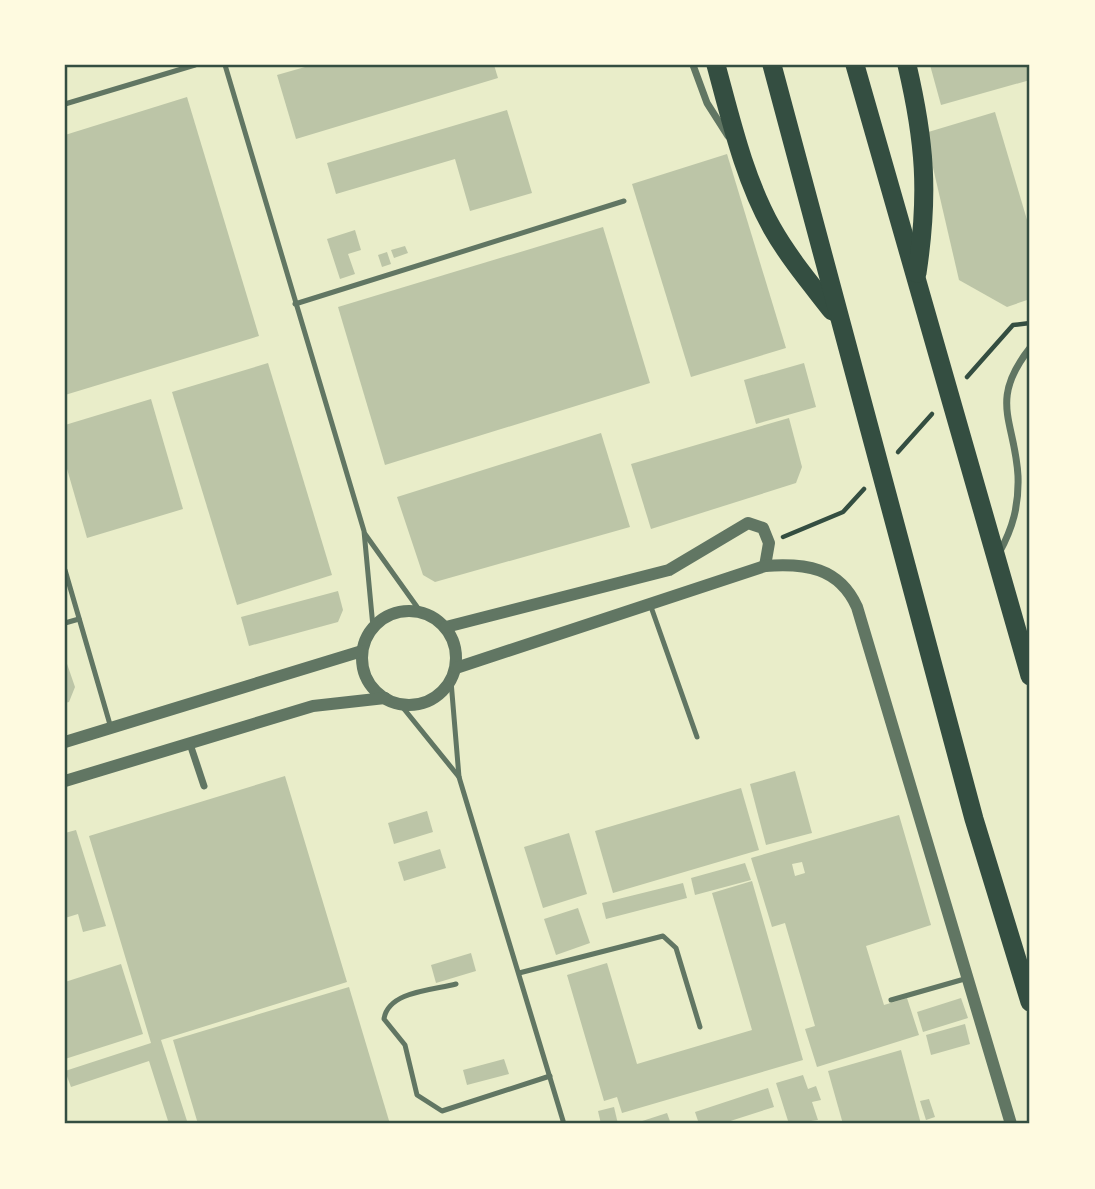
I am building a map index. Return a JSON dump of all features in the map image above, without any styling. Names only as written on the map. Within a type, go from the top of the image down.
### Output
[{"type":"highway","points":[[716,65],[739,148],[771,225],[790,258],[838,317]]},
{"type":"highway","points":[[772,65],[974,819],[1030,1002]]},
{"type":"highway","points":[[855,65],[1030,676]]},
{"type":"highway","points":[[907,65],[919,116],[925,174],[923,236],[916,281]]},
{"type":"street","points":[[693,65],[712,111],[739,148]]},
{"type":"street","points":[[995,560],[1011,532],[1018,503],[1018,473],[1006,423],[1006,401],[1011,380],[1030,348]]},
{"type":"street","points":[[446,627],[669,570],[748,523],[763,528],[769,537],[765,566]]},
{"type":"street","points":[[456,668],[765,566],[808,565],[833,576],[852,595],[1011,1124]]},
{"type":"street","points":[[402,611],[420,611],[446,627],[456,646],[456,668],[451,681],[438,696],[420,704],[400,704],[385,698],[366,678],[362,651],[373,627],[386,616],[402,611]]},
{"type":"street","points":[[65,742],[325,665],[362,651]]},
{"type":"street","points":[[65,780],[313,706],[385,698]]},
{"type":"street","points":[[190,744],[204,786]]},
{"type":"lane","points":[[65,104],[195,65]]},
{"type":"lane","points":[[225,65],[363,531],[373,627]]},
{"type":"lane","points":[[295,304],[624,201]]},
{"type":"lane","points":[[363,531],[420,611]]},
{"type":"lane","points":[[65,570],[111,728]]},
{"type":"lane","points":[[650,604],[697,737]]},
{"type":"lane","points":[[65,623],[79,619]]},
{"type":"lane","points":[[451,681],[459,777],[564,1124]]},
{"type":"lane","points":[[400,704],[459,777]]},
{"type":"lane","points":[[519,973],[663,936],[676,948],[700,1027]]},
{"type":"lane","points":[[891,1000],[968,978]]},
{"type":"lane","points":[[456,984],[395,1000],[386,1009],[384,1019],[405,1045],[417,1095],[442,1111],[550,1076]]},
{"type":"path","points":[[960,384],[1013,325],[1030,323]]},
{"type":"path","points":[[897,453],[942,404]]},
{"type":"path","points":[[789,535],[843,512],[870,483]]},
{"type":"building","points":[[312,65],[494,65],[498,78],[296,139],[277,75]]},
{"type":"building","points":[[930,65],[1030,65],[1030,80],[941,105]]},
{"type":"building","points":[[187,97],[259,336],[65,395],[65,135]]},
{"type":"building","points":[[507,110],[532,193],[470,211],[455,159],[336,194],[327,163]]},
{"type":"building","points":[[995,112],[1030,230],[1030,299],[1007,307],[959,280],[925,133]]},
{"type":"building","points":[[727,154],[786,348],[691,377],[632,184]]},
{"type":"building","points":[[603,227],[650,383],[385,465],[338,307]]},
{"type":"building","points":[[355,230],[361,250],[348,254],[355,274],[340,279],[327,239]]},
{"type":"building","points":[[405,246],[408,253],[394,258],[391,250]]},
{"type":"building","points":[[387,252],[391,264],[382,267],[378,255]]},
{"type":"building","points":[[268,363],[332,575],[237,605],[172,392]]},
{"type":"building","points":[[804,363],[816,407],[756,424],[744,380]]},
{"type":"building","points":[[151,399],[183,509],[87,538],[65,462],[65,425]]},
{"type":"building","points":[[789,418],[802,467],[796,483],[651,529],[631,464]]},
{"type":"building","points":[[601,433],[630,527],[435,582],[423,575],[397,497]]},
{"type":"building","points":[[338,591],[343,610],[338,622],[249,646],[241,617]]},
{"type":"building","points":[[65,658],[75,687],[69,702],[65,703]]},
{"type":"building","points":[[795,771],[812,833],[766,845],[750,784]]},
{"type":"building","points":[[285,776],[347,982],[161,1040],[188,1124],[169,1124],[149,1061],[71,1087],[65,1071],[151,1043],[89,836]]},
{"type":"building","points":[[741,788],[759,850],[613,893],[595,831]]},
{"type":"building","points":[[427,811],[433,832],[394,844],[388,823]]},
{"type":"building","points":[[899,815],[931,925],[866,946],[884,1005],[907,998],[919,1035],[817,1067],[805,1029],[815,1026],[785,923],[772,927],[751,858]],"holes":[[[802,862],[805,873],[795,876],[792,864]]]},
{"type":"building","points":[[76,830],[106,926],[83,932],[78,914],[65,918],[65,833]]},
{"type":"building","points":[[569,833],[587,894],[543,908],[524,847]]},
{"type":"building","points":[[440,849],[446,868],[404,881],[398,862]]},
{"type":"building","points":[[745,863],[751,880],[695,895],[691,878]]},
{"type":"building","points":[[752,881],[803,1060],[622,1113],[617,1097],[604,1101],[567,975],[607,963],[637,1064],[752,1030],[712,893]]},
{"type":"building","points":[[683,883],[687,898],[606,919],[602,903]]},
{"type":"building","points":[[578,908],[590,943],[556,955],[544,919]]},
{"type":"building","points":[[471,953],[476,971],[436,983],[431,965]]},
{"type":"building","points":[[121,964],[143,1034],[65,1059],[65,982]]},
{"type":"building","points":[[349,987],[390,1124],[198,1124],[173,1040]]},
{"type":"building","points":[[961,998],[968,1018],[923,1032],[917,1012]]},
{"type":"building","points":[[965,1024],[970,1044],[931,1055],[926,1035]]},
{"type":"building","points":[[901,1050],[921,1124],[843,1124],[828,1071]]},
{"type":"building","points":[[504,1059],[509,1074],[467,1085],[463,1070]]},
{"type":"building","points":[[803,1075],[808,1089],[816,1086],[821,1100],[812,1102],[818,1120],[789,1124],[776,1083]]},
{"type":"building","points":[[768,1088],[774,1107],[721,1124],[699,1124],[695,1112]]},
{"type":"building","points":[[929,1099],[935,1117],[926,1120],[920,1101]]},
{"type":"building","points":[[614,1107],[618,1124],[601,1124],[598,1111]]},
{"type":"building","points":[[667,1113],[671,1124],[633,1124]]}]
